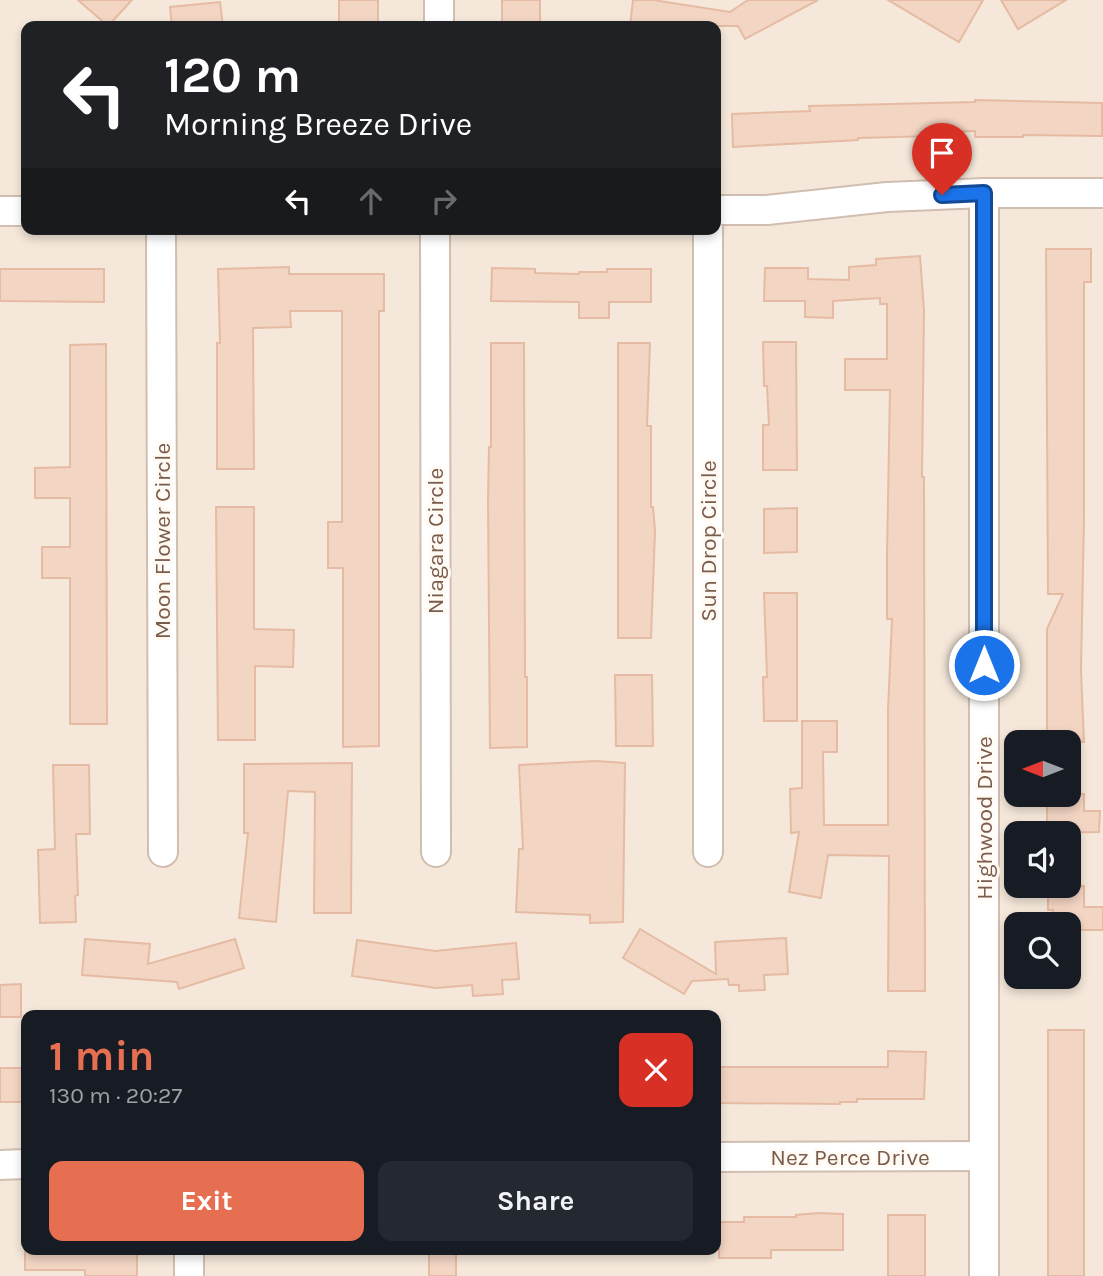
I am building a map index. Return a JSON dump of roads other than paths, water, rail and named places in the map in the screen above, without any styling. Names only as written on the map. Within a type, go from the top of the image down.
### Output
[{"type":"street","points":[[439,0],[439,21]]},
{"type":"street","points":[[721,210],[767,210],[887,197],[984,193],[1103,193]]},
{"type":"street","name":"Highwood Drive","points":[[984,193],[984,1276]]},
{"type":"street","points":[[0,211],[21,211]]},
{"type":"street","name":"Moon Flower Circle","points":[[161,235],[163,852]]},
{"type":"street","name":"Niagara Circle","points":[[435,235],[436,852]]},
{"type":"street","name":"Sun Drop Circle","points":[[708,235],[708,852]]},
{"type":"street","name":"Nez Perce Drive","points":[[721,1157],[984,1156]]},
{"type":"street","points":[[0,1164],[21,1164]]},
{"type":"street","points":[[189,1255],[189,1276]]}]
